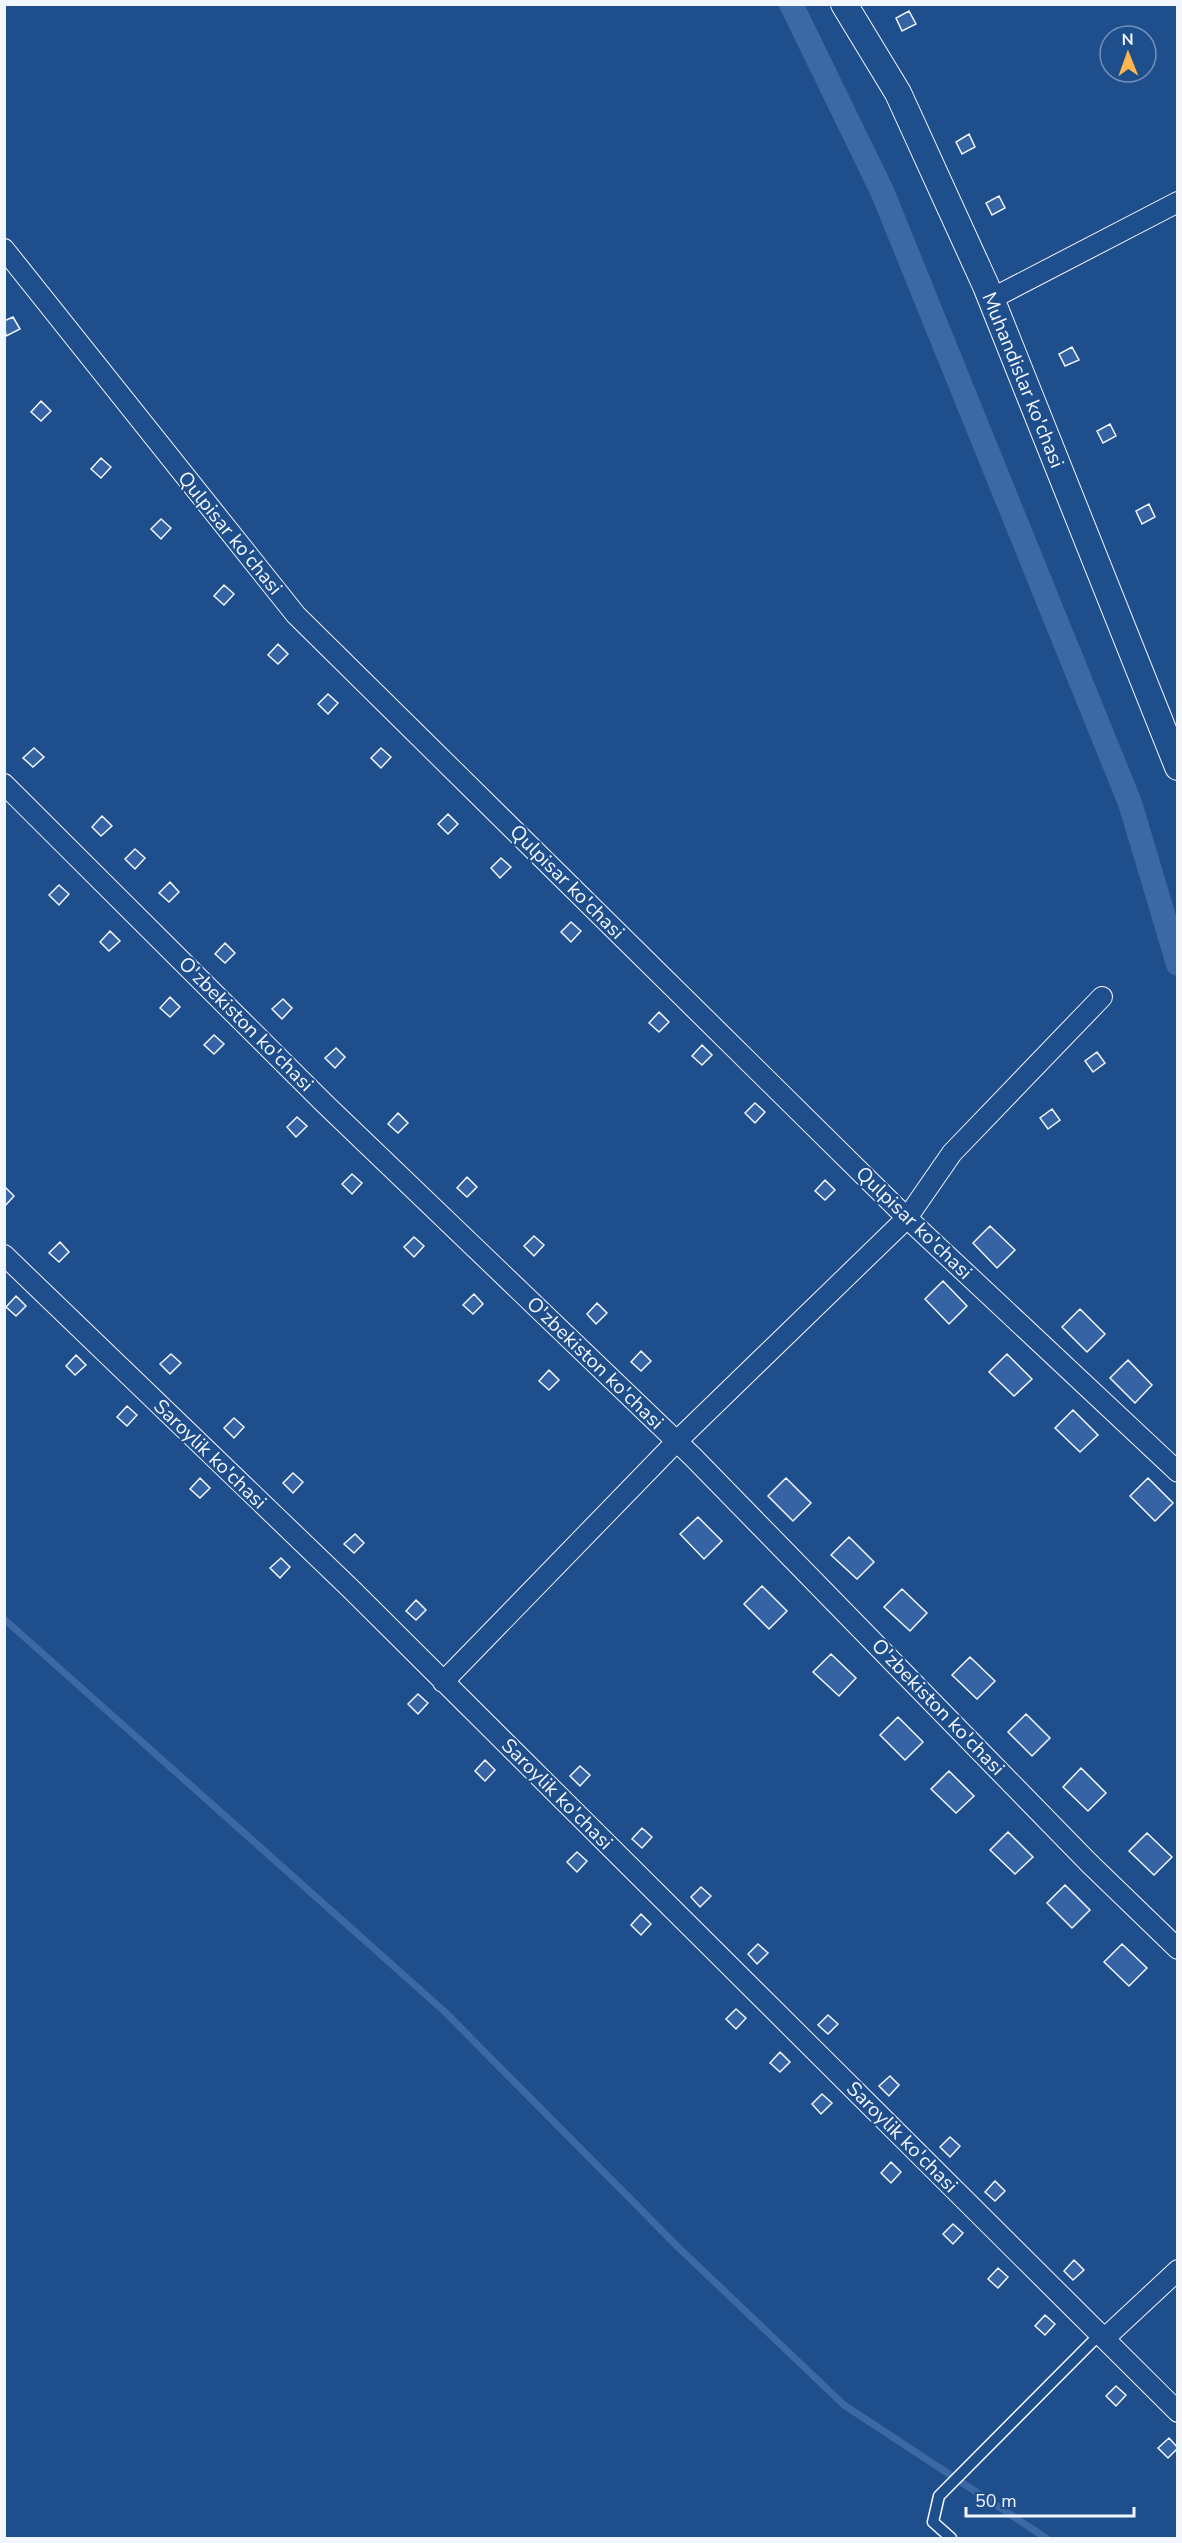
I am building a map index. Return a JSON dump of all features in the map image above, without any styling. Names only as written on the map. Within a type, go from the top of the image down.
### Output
[{"type":"street","name":"Muhandislar ko'chasi","points":[[844,4],[898,93],[991,299],[1178,767]]},
{"type":"street","points":[[991,299],[1178,202]]},
{"type":"street","name":"Qulpisar ko'chasi","points":[[4,249],[296,615],[907,1218],[1178,1472]]},
{"type":"street","name":"O'zbekiston ko'chasi","points":[[4,784],[324,1102],[677,1442],[1089,1863],[1178,1949]]},
{"type":"street","points":[[443,1682],[677,1442],[907,1218],[952,1154],[1102,997]]},
{"type":"street","name":"Saroylik ko'chasi","points":[[4,1255],[443,1682],[1178,2412]]},
{"type":"street","points":[[1103,2336],[1178,2270]]},
{"type":"lane","points":[[951,2538],[933,2522],[939,2496],[1103,2336]]},
{"type":"building","points":[[909,11],[916,24],[902,31],[896,18]]},
{"type":"building","points":[[969,134],[975,147],[962,154],[956,142]]},
{"type":"building","points":[[999,196],[1005,208],[992,215],[986,203]]},
{"type":"building","points":[[13,317],[20,329],[6,336],[4,321]]},
{"type":"building","points":[[1072,347],[1079,360],[1065,366],[1059,354]]},
{"type":"building","points":[[41,401],[51,411],[41,421],[31,412]]},
{"type":"building","points":[[1110,424],[1116,436],[1103,443],[1097,431]]},
{"type":"building","points":[[101,458],[111,467],[101,478],[91,469]]},
{"type":"building","points":[[1149,504],[1155,517],[1142,524],[1136,511]]},
{"type":"building","points":[[161,519],[171,528],[161,539],[151,529]]},
{"type":"building","points":[[224,585],[234,594],[224,605],[214,596]]},
{"type":"building","points":[[278,644],[288,654],[278,664],[268,655]]},
{"type":"building","points":[[328,694],[338,703],[328,714],[318,704]]},
{"type":"building","points":[[34,748],[44,757],[33,767],[23,758]]},
{"type":"building","points":[[381,748],[391,757],[381,768],[371,758]]},
{"type":"building","points":[[448,814],[458,824],[448,834],[438,824]]},
{"type":"building","points":[[102,816],[112,826],[101,836],[92,827]]},
{"type":"building","points":[[135,849],[145,858],[135,869],[125,859]]},
{"type":"building","points":[[501,858],[511,867],[500,878],[491,868]]},
{"type":"building","points":[[170,882],[179,892],[169,902],[159,893]]},
{"type":"building","points":[[59,885],[69,894],[59,905],[49,895]]},
{"type":"building","points":[[571,922],[581,931],[571,942],[561,932]]},
{"type":"building","points":[[110,931],[120,941],[109,951],[100,942]]},
{"type":"building","points":[[225,943],[235,953],[225,963],[215,954]]},
{"type":"building","points":[[170,997],[180,1007],[170,1017],[160,1008]]},
{"type":"building","points":[[283,999],[292,1008],[282,1019],[272,1009]]},
{"type":"building","points":[[659,1012],[669,1022],[659,1032],[649,1023]]},
{"type":"building","points":[[214,1035],[224,1044],[214,1054],[204,1045]]},
{"type":"building","points":[[702,1045],[712,1055],[702,1065],[692,1056]]},
{"type":"building","points":[[336,1048],[345,1057],[335,1068],[325,1058]]},
{"type":"building","points":[[1097,1052],[1105,1063],[1093,1072],[1085,1061]]},
{"type":"building","points":[[755,1103],[765,1112],[755,1123],[745,1113]]},
{"type":"building","points":[[1052,1109],[1060,1120],[1048,1129],[1040,1118]]},
{"type":"building","points":[[398,1113],[408,1123],[398,1133],[388,1124]]},
{"type":"building","points":[[297,1117],[307,1126],[296,1137],[287,1127]]},
{"type":"building","points":[[352,1174],[362,1183],[352,1194],[342,1184]]},
{"type":"building","points":[[467,1177],[477,1187],[467,1197],[457,1188]]},
{"type":"building","points":[[825,1180],[835,1190],[825,1200],[815,1191]]},
{"type":"building","points":[[4,1187],[14,1196],[4,1207]]},
{"type":"building","points":[[990,1226],[1015,1250],[997,1268],[973,1243]]},
{"type":"building","points":[[534,1236],[544,1245],[534,1256],[524,1246]]},
{"type":"building","points":[[414,1237],[424,1246],[414,1257],[404,1247]]},
{"type":"building","points":[[60,1242],[69,1252],[59,1262],[49,1253]]},
{"type":"building","points":[[943,1281],[967,1306],[949,1324],[925,1299]]},
{"type":"building","points":[[474,1294],[483,1304],[473,1314],[463,1305]]},
{"type":"building","points":[[16,1296],[26,1306],[16,1316],[6,1307]]},
{"type":"building","points":[[597,1303],[607,1313],[596,1324],[587,1314]]},
{"type":"building","points":[[1080,1309],[1105,1334],[1087,1352],[1062,1327]]},
{"type":"building","points":[[641,1351],[651,1361],[641,1371],[631,1362]]},
{"type":"building","points":[[171,1354],[181,1363],[170,1374],[160,1364]]},
{"type":"building","points":[[1007,1354],[1032,1379],[1014,1396],[989,1372]]},
{"type":"building","points":[[76,1355],[86,1365],[75,1375],[66,1366]]},
{"type":"building","points":[[1128,1360],[1152,1385],[1135,1403],[1110,1378]]},
{"type":"building","points":[[549,1370],[559,1380],[549,1390],[539,1381]]},
{"type":"building","points":[[127,1406],[137,1415],[127,1426],[117,1417]]},
{"type":"building","points":[[1073,1410],[1098,1435],[1080,1452],[1055,1428]]},
{"type":"building","points":[[234,1418],[244,1427],[234,1438],[224,1428]]},
{"type":"building","points":[[293,1473],[303,1482],[293,1493],[283,1483]]},
{"type":"building","points":[[200,1478],[210,1488],[200,1498],[190,1489]]},
{"type":"building","points":[[786,1478],[811,1503],[793,1521],[768,1496]]},
{"type":"building","points":[[1148,1478],[1173,1503],[1155,1521],[1130,1496]]},
{"type":"building","points":[[698,1517],[722,1541],[704,1559],[680,1534]]},
{"type":"building","points":[[355,1534],[364,1543],[354,1553],[344,1544]]},
{"type":"building","points":[[849,1537],[874,1562],[857,1579],[831,1555]]},
{"type":"building","points":[[281,1558],[290,1567],[280,1578],[270,1568]]},
{"type":"building","points":[[762,1586],[787,1611],[769,1629],[744,1604]]},
{"type":"building","points":[[902,1589],[927,1613],[910,1631],[884,1607]]},
{"type":"building","points":[[416,1600],[426,1610],[416,1620],[406,1611]]},
{"type":"building","points":[[831,1654],[856,1678],[839,1696],[813,1672]]},
{"type":"building","points":[[970,1657],[995,1681],[977,1699],[952,1675]]},
{"type":"building","points":[[418,1694],[428,1703],[418,1714],[408,1704]]},
{"type":"building","points":[[1026,1714],[1050,1738],[1032,1756],[1008,1732]]},
{"type":"building","points":[[898,1717],[923,1742],[905,1760],[880,1735]]},
{"type":"building","points":[[485,1760],[495,1770],[485,1781],[475,1771]]},
{"type":"building","points":[[580,1766],[590,1775],[580,1786],[570,1776]]},
{"type":"building","points":[[1081,1768],[1106,1793],[1088,1811],[1063,1787]]},
{"type":"building","points":[[949,1771],[974,1796],[956,1813],[931,1789]]},
{"type":"building","points":[[642,1828],[652,1837],[642,1848],[632,1839]]},
{"type":"building","points":[[1008,1832],[1033,1857],[1015,1874],[990,1850]]},
{"type":"building","points":[[1147,1833],[1172,1857],[1154,1875],[1129,1851]]},
{"type":"building","points":[[577,1852],[587,1861],[577,1872],[567,1862]]},
{"type":"building","points":[[1065,1885],[1090,1910],[1072,1928],[1047,1903]]},
{"type":"building","points":[[701,1887],[711,1896],[700,1907],[691,1897]]},
{"type":"building","points":[[641,1914],[651,1924],[641,1935],[631,1925]]},
{"type":"building","points":[[758,1944],[768,1953],[757,1964],[748,1954]]},
{"type":"building","points":[[1122,1944],[1147,1968],[1129,1986],[1104,1962]]},
{"type":"building","points":[[736,2009],[746,2018],[736,2029],[726,2019]]},
{"type":"building","points":[[828,2015],[838,2024],[828,2034],[818,2025]]},
{"type":"building","points":[[780,2052],[790,2062],[780,2072],[770,2063]]},
{"type":"building","points":[[890,2076],[899,2085],[889,2096],[879,2086]]},
{"type":"building","points":[[822,2094],[832,2103],[821,2114],[812,2104]]},
{"type":"building","points":[[950,2137],[960,2146],[950,2157],[940,2147]]},
{"type":"building","points":[[891,2162],[901,2172],[891,2183],[881,2173]]},
{"type":"building","points":[[995,2181],[1005,2191],[995,2201],[985,2192]]},
{"type":"building","points":[[953,2224],[963,2233],[953,2244],[943,2234]]},
{"type":"building","points":[[1074,2260],[1084,2270],[1073,2280],[1064,2271]]},
{"type":"building","points":[[998,2268],[1008,2277],[998,2288],[988,2279]]},
{"type":"building","points":[[1045,2315],[1055,2324],[1045,2335],[1035,2326]]},
{"type":"building","points":[[1116,2386],[1126,2395],[1116,2406],[1106,2396]]},
{"type":"building","points":[[1169,2438],[1178,2448],[1168,2458],[1158,2448]]},
{"type":"waterway","points":[[791,4],[882,191],[1130,803],[1178,964]]},
{"type":"waterway","points":[[4,1619],[444,2011],[679,2248],[844,2405],[1046,2538]]}]
